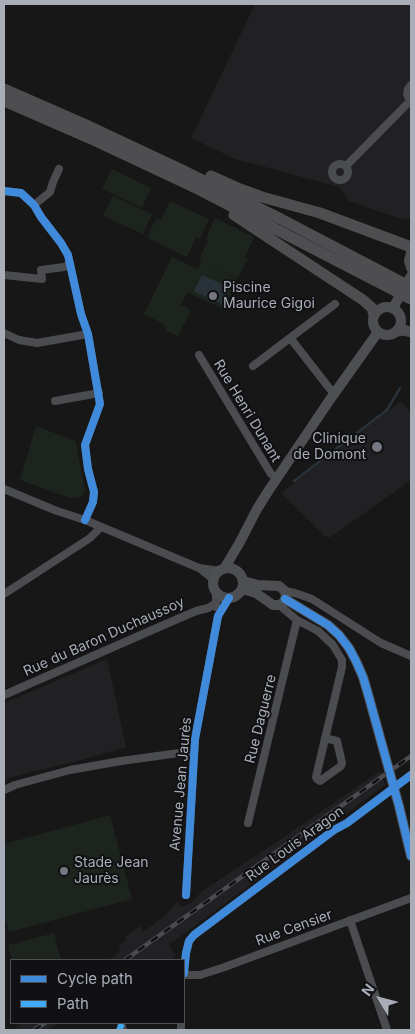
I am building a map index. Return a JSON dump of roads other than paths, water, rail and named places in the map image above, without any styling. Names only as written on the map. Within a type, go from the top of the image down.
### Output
[{"type":"highway","points":[[4,89],[92,124],[262,198],[320,213],[411,247]]},
{"type":"highway","points":[[4,89],[84,124],[281,219],[387,280],[411,299]]},
{"type":"highway","points":[[4,100],[207,193],[387,280],[411,287]]},
{"type":"highway","points":[[98,142],[246,222],[363,300],[372,308],[374,315]]},
{"type":"highway","points":[[397,331],[411,332]]},
{"type":"main road","points":[[411,253],[409,261],[411,268]]},
{"type":"main road","points":[[393,308],[411,276]]},
{"type":"main road","points":[[384,307],[393,308],[400,315],[401,319],[401,324],[397,331],[387,335],[378,332],[373,324],[374,315],[384,307]]},
{"type":"main road","points":[[222,570],[231,569],[241,575],[243,585],[236,596],[223,597],[216,592],[214,580],[217,574],[222,570],[240,542],[257,509],[277,478],[378,332]]},
{"type":"main road","points":[[237,571],[236,561],[240,542]]},
{"type":"main road","points":[[243,585],[270,604],[283,599]]},
{"type":"main road","points":[[243,585],[279,586],[283,599],[328,625],[349,648],[363,677],[395,793],[411,839]]},
{"type":"main road","points":[[399,806],[411,856]]},
{"type":"street","points":[[346,166],[410,102],[407,94],[411,85]]},
{"type":"street","points":[[34,204],[50,192],[59,169]]},
{"type":"street","points":[[4,191],[21,193],[34,204],[41,217],[65,249],[75,282],[81,314],[88,334],[100,404],[85,445],[88,469],[94,492],[93,502],[85,520]]},
{"type":"street","points":[[4,275],[42,279],[41,270],[70,264]]},
{"type":"street","points":[[253,366],[335,304]]},
{"type":"street","points":[[4,333],[19,340],[37,343],[88,334]]},
{"type":"street","points":[[291,339],[335,393]]},
{"type":"street","name":"Rue Henri Dunant","points":[[198,355],[271,474],[277,478]]},
{"type":"street","points":[[55,401],[99,394]]},
{"type":"street","points":[[4,489],[57,511],[85,520],[199,568],[214,580]]},
{"type":"street","points":[[4,594],[90,538],[101,527]]},
{"type":"street","points":[[199,568],[222,570]]},
{"type":"street","name":"Avenue Jean Jaurès","points":[[216,592],[215,604],[218,616]]},
{"type":"street","points":[[325,738],[337,741],[342,763],[341,766],[320,781],[316,777],[325,738],[342,667],[342,660],[340,654],[326,638],[318,631],[297,620],[283,599],[295,592],[312,599],[382,644],[411,656]]},
{"type":"street","name":"Avenue Jean Jaurès","points":[[186,895],[195,739],[218,616],[229,598]]},
{"type":"street","name":"Rue du Baron Duchaussoy","points":[[4,695],[188,614],[215,604]]},
{"type":"street","name":"Rue Daguerre","points":[[248,823],[297,620]]},
{"type":"street","points":[[4,790],[15,785],[70,770],[194,751]]},
{"type":"street","name":"Rue Louis Aragon","points":[[185,963],[189,941],[194,934],[411,775]]},
{"type":"street","name":"Rue Censier","points":[[185,974],[200,975],[222,968],[411,898]]},
{"type":"street","points":[[350,920],[387,1030]]},
{"type":"waterway","points":[[294,481],[387,410],[400,388]]},
{"type":"railway","points":[[126,959],[411,756]]},
{"type":"railway","points":[[34,1030],[43,1024]]},
{"type":"place","name":"Piscine Maurice Gigoi","points":[[213,296]]},
{"type":"place","name":"Clinique de Domont","points":[[377,447]]},
{"type":"place","name":"Stade Jean Jaurès","points":[[64,871]]}]
